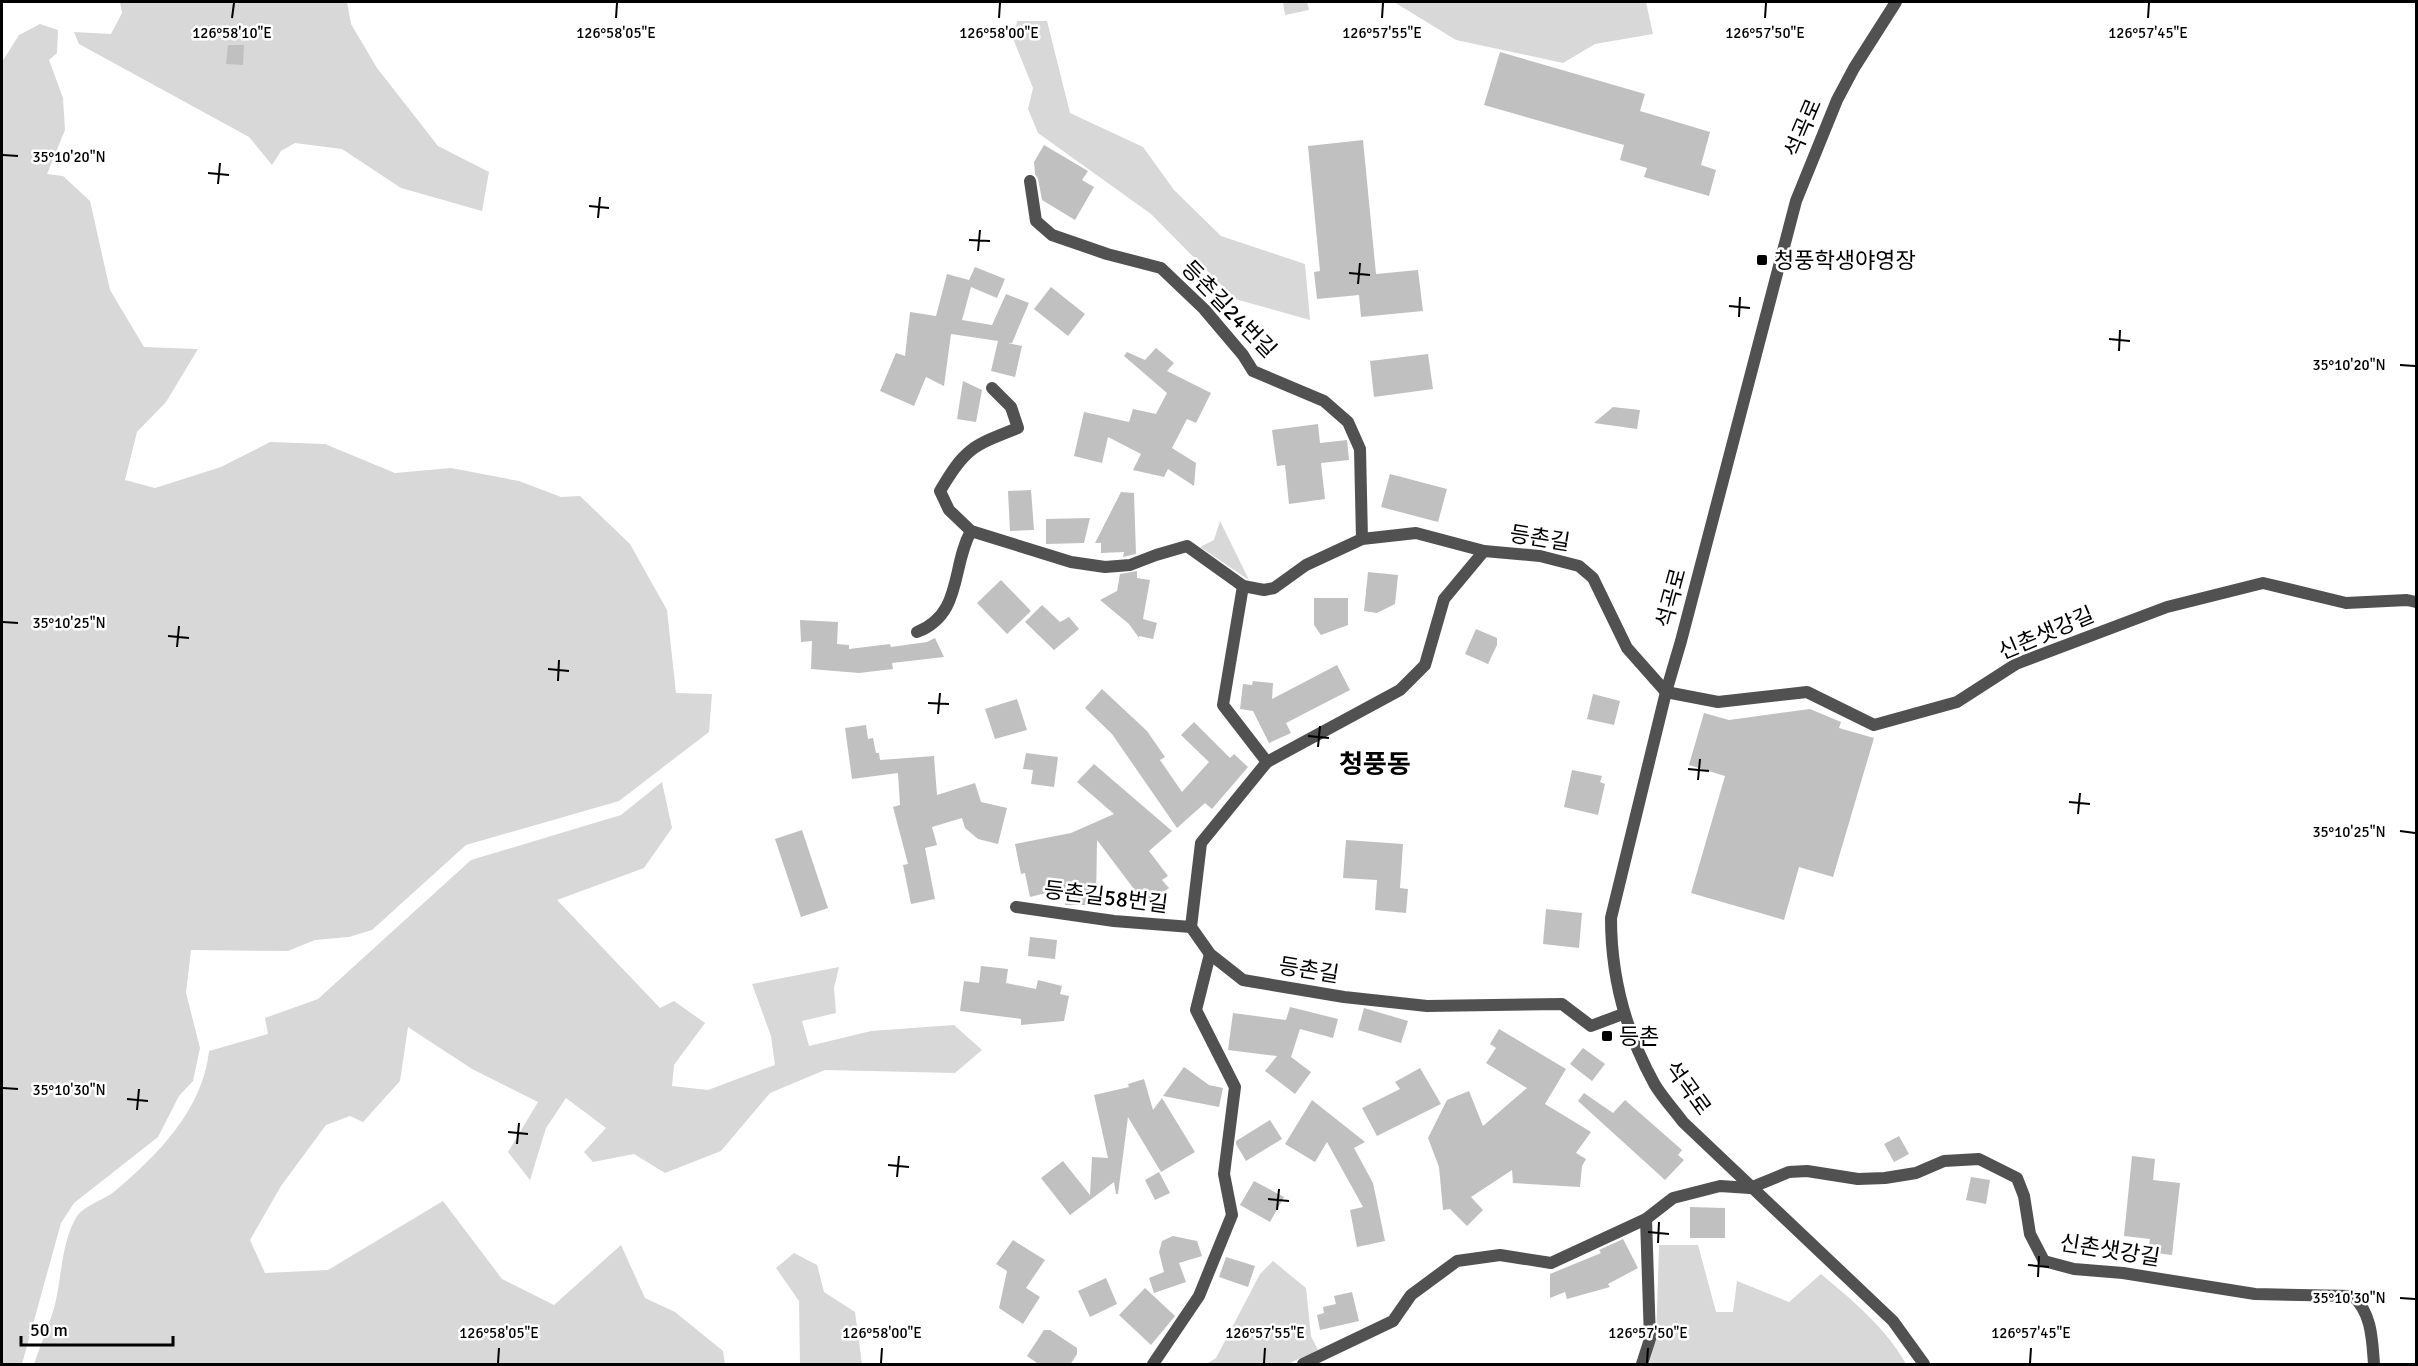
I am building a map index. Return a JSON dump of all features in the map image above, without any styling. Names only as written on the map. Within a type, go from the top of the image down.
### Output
[{"type":"street","name":"석곡로","points":[[1896,2],[1854,68],[1837,100],[1796,201],[1682,641],[1666,692],[1611,918],[1611,951],[1623,1014],[1656,1086],[1683,1122],[1750,1188],[1893,1321],[1924,1365]]},
{"type":"street","name":"등촌길24번길","points":[[1030,181],[1036,221],[1052,235],[1107,254],[1161,268],[1204,309],[1243,355],[1253,371],[1324,401],[1348,422],[1360,449],[1362,538]]},
{"type":"street","points":[[992,388],[1011,407],[1018,428],[979,443],[958,460],[940,491],[949,510],[971,531],[1071,562],[1105,567],[1130,565],[1187,546],[1242,586],[1223,705],[1267,762]]},
{"type":"street","points":[[917,632],[931,626],[948,606],[955,586],[963,546],[971,531]]},
{"type":"street","name":"등촌길","points":[[1242,586],[1264,590],[1274,588],[1306,565],[1362,538],[1416,533],[1484,551],[1540,556],[1579,566],[1593,578],[1627,648],[1666,692]]},
{"type":"street","name":"등촌길","points":[[1484,551],[1444,599],[1425,665],[1400,690],[1267,762],[1201,843],[1191,927],[1210,954],[1243,980],[1344,997],[1427,1006],[1562,1004],[1591,1026],[1623,1014]]},
{"type":"street","name":"신촌샛강길","points":[[1666,692],[1718,702],[1807,692],[1874,725],[1957,702],[2016,664],[2167,607],[2263,584],[2346,603],[2407,600],[2416,602]]},
{"type":"street","name":"등촌길58번길","points":[[1016,907],[1114,921],[1191,927]]},
{"type":"street","points":[[1152,1365],[1199,1296],[1232,1215],[1224,1174],[1235,1087],[1196,1010],[1210,954]]},
{"type":"street","name":"신촌샛강길","points":[[1750,1188],[1790,1172],[1807,1171],[1858,1179],[1885,1178],[1916,1173],[1944,1161],[1979,1159],[2017,1178],[2024,1196],[2030,1234],[2044,1261],[2074,1269],[2123,1273],[2255,1294],[2354,1296],[2362,1304],[2368,1318],[2374,1365]]},
{"type":"street","points":[[1303,1365],[1393,1321],[1411,1295],[1457,1261],[1500,1255],[1551,1263],[1646,1219],[1673,1198],[1720,1186],[1750,1188]]},
{"type":"street","points":[[1642,1365],[1650,1339],[1646,1219]]},
{"type":"shaded area","points":[[120,2],[347,2],[351,24],[377,68],[438,146],[489,172],[482,211],[401,188],[342,149],[295,143],[281,151],[272,165],[249,137],[79,44],[74,32],[111,34],[122,13]]},
{"type":"shaded area","points":[[1283,2],[1307,2],[1309,10],[1285,15]]},
{"type":"shaded area","points":[[1394,2],[1646,2],[1653,34],[1595,44],[1563,63],[1456,40]]},
{"type":"shaded area","points":[[1017,21],[1047,21],[1070,113],[1143,147],[1174,190],[1221,236],[1305,264],[1310,320],[1235,299],[1151,214],[1038,133],[1028,109],[1033,88],[1014,41]]},
{"type":"shaded area","points":[[40,24],[58,30],[57,53],[49,60],[63,98],[65,130],[47,174],[63,176],[90,201],[110,290],[144,347],[198,349],[166,402],[137,432],[125,480],[155,488],[221,467],[270,442],[325,444],[395,473],[451,468],[519,481],[561,497],[580,496],[630,544],[667,610],[676,693],[712,694],[709,732],[619,801],[466,845],[372,930],[349,937],[315,940],[288,951],[191,950],[186,993],[200,1048],[193,1081],[179,1096],[158,1137],[74,1203],[61,1223],[22,1364],[2,1364],[2,62],[19,35]]},
{"type":"shaded area","points":[[1220,521],[1249,580],[1200,547],[1214,540]]},
{"type":"shaded area","points":[[662,782],[672,828],[644,868],[557,900],[660,1008],[674,1001],[705,1023],[674,1065],[672,1086],[708,1090],[775,1065],[771,1036],[752,984],[839,967],[834,988],[836,1013],[802,1021],[809,1046],[871,1031],[954,1025],[982,1050],[955,1073],[825,1070],[770,1093],[721,1151],[665,1173],[634,1154],[593,1162],[584,1152],[606,1128],[566,1098],[546,1128],[530,1180],[508,1152],[538,1102],[472,1069],[408,1027],[400,1081],[363,1122],[350,1116],[326,1125],[281,1186],[250,1240],[265,1273],[328,1270],[443,1201],[502,1279],[554,1305],[621,1245],[645,1298],[675,1312],[723,1351],[725,1364],[34,1364],[54,1308],[65,1246],[77,1216],[115,1191],[131,1177],[176,1129],[198,1092],[209,1051],[268,1034],[265,1018],[318,999],[471,860],[621,815]]},
{"type":"shaded area","points":[[1659,1245],[1698,1245],[1716,1312],[1733,1312],[1737,1281],[1789,1302],[1821,1274],[1879,1327],[1906,1364],[1649,1364],[1656,1340]]},
{"type":"shaded area","points":[[794,1253],[817,1265],[824,1292],[855,1312],[862,1364],[800,1364],[799,1301],[776,1268]]},
{"type":"shaded area","points":[[1273,1261],[1306,1288],[1311,1336],[1318,1350],[1288,1364],[1206,1364],[1216,1358],[1260,1274]]},
{"type":"building","points":[[228,45],[244,45],[243,65],[226,64]]},
{"type":"building","points":[[1500,52],[1645,94],[1640,111],[1710,132],[1701,165],[1716,170],[1709,196],[1644,177],[1647,168],[1620,160],[1624,145],[1484,105]]},
{"type":"building","points":[[1363,140],[1376,274],[1418,270],[1423,311],[1361,317],[1359,295],[1317,299],[1314,272],[1320,271],[1308,146]]},
{"type":"building","points":[[1044,145],[1088,171],[1082,180],[1094,187],[1075,220],[1042,200],[1034,162]]},
{"type":"building","points":[[975,267],[1005,279],[997,298],[971,287],[962,320],[992,325],[1006,294],[1029,303],[1012,343],[1008,343],[1022,346],[1015,377],[991,371],[998,341],[951,334],[944,386],[926,377],[914,406],[880,391],[896,353],[905,356],[910,312],[936,316],[947,274],[969,280]]},
{"type":"building","points":[[1051,287],[1085,314],[1068,336],[1034,309]]},
{"type":"building","points":[[1156,348],[1174,363],[1167,371],[1211,393],[1196,423],[1187,419],[1172,448],[1196,463],[1194,486],[1168,469],[1164,477],[1133,470],[1141,454],[1108,437],[1102,463],[1074,456],[1084,412],[1129,422],[1133,409],[1156,414],[1167,393],[1124,356],[1127,352],[1145,360]]},
{"type":"building","points":[[1428,354],[1433,389],[1374,397],[1370,361]]},
{"type":"building","points":[[963,381],[982,390],[976,422],[957,419]]},
{"type":"building","points":[[1613,407],[1640,410],[1637,429],[1594,423]]},
{"type":"building","points":[[1318,424],[1320,443],[1347,440],[1349,460],[1321,463],[1325,499],[1289,504],[1285,465],[1277,466],[1272,430]]},
{"type":"building","points":[[1390,474],[1447,489],[1438,522],[1381,507]]},
{"type":"building","points":[[1031,490],[1034,530],[1010,531],[1008,491]]},
{"type":"building","points":[[1121,492],[1134,493],[1136,554],[1123,557],[1124,552],[1101,553],[1101,543],[1095,543]]},
{"type":"building","points":[[1090,518],[1084,543],[1046,544],[1046,519]]},
{"type":"building","points":[[1137,571],[1137,578],[1150,580],[1143,619],[1157,623],[1153,639],[1139,636],[1139,638],[1129,624],[1100,600],[1117,591],[1120,574]]},
{"type":"building","points":[[1368,572],[1398,575],[1395,604],[1377,613],[1364,611]]},
{"type":"building","points":[[1001,580],[1031,611],[1007,634],[977,603]]},
{"type":"building","points":[[1314,598],[1348,598],[1348,625],[1321,635],[1314,625]]},
{"type":"building","points":[[1042,605],[1060,622],[1069,617],[1079,629],[1054,650],[1025,622]]},
{"type":"building","points":[[800,620],[838,622],[837,644],[849,645],[849,649],[890,644],[891,647],[927,642],[935,638],[944,657],[892,663],[893,669],[859,673],[811,669],[812,641],[801,642]]},
{"type":"building","points":[[1476,629],[1497,638],[1497,645],[1488,664],[1465,654]]},
{"type":"building","points":[[1337,665],[1350,690],[1286,723],[1291,733],[1269,743],[1253,711],[1240,709],[1243,684],[1252,685],[1253,681],[1273,683],[1272,699]]},
{"type":"building","points":[[1102,689],[1147,731],[1165,757],[1160,760],[1182,792],[1209,762],[1181,735],[1194,722],[1230,758],[1234,754],[1248,767],[1212,809],[1205,803],[1177,828],[1112,734],[1085,708]]},
{"type":"building","points":[[1593,694],[1620,701],[1614,725],[1587,719]]},
{"type":"building","points":[[1017,699],[1027,730],[995,739],[985,709]]},
{"type":"building","points":[[1810,709],[1841,722],[1839,728],[1874,738],[1833,877],[1799,867],[1784,920],[1691,893],[1725,776],[1689,765],[1704,713],[1729,720]]},
{"type":"building","points":[[866,725],[868,739],[873,738],[880,760],[934,756],[937,795],[975,783],[981,802],[1007,808],[998,844],[978,839],[965,828],[962,818],[932,827],[937,845],[925,848],[935,899],[911,904],[903,865],[908,864],[893,807],[900,805],[898,773],[852,779],[845,728]]},
{"type":"building","points":[[1026,753],[1058,757],[1054,787],[1031,784],[1033,770],[1023,769]]},
{"type":"building","points":[[1094,764],[1172,831],[1149,851],[1168,876],[1162,880],[1169,888],[1146,905],[1097,840],[1096,905],[1065,905],[1065,888],[1030,897],[1025,873],[1021,874],[1015,844],[1071,833],[1114,814],[1077,782]]},
{"type":"building","points":[[1572,770],[1602,776],[1600,782],[1605,784],[1598,815],[1564,807]]},
{"type":"building","points":[[802,830],[828,908],[801,917],[775,839]]},
{"type":"building","points":[[1346,840],[1403,844],[1400,888],[1408,889],[1406,913],[1375,910],[1377,880],[1343,878]]},
{"type":"building","points":[[1546,909],[1582,913],[1579,948],[1543,944]]},
{"type":"building","points":[[1030,937],[1057,940],[1055,959],[1028,956]]},
{"type":"building","points":[[981,966],[1008,969],[1006,983],[1036,989],[1038,980],[1062,986],[1060,994],[1069,996],[1064,1021],[1021,1025],[1021,1019],[960,1011],[964,981],[979,983]]},
{"type":"building","points":[[1290,1007],[1338,1019],[1333,1038],[1300,1029],[1291,1057],[1311,1072],[1295,1094],[1265,1071],[1277,1056],[1228,1050],[1233,1013],[1286,1020]]},
{"type":"building","points":[[1364,1008],[1408,1021],[1401,1043],[1358,1030]]},
{"type":"building","points":[[1499,1029],[1566,1069],[1545,1104],[1591,1132],[1576,1153],[1586,1159],[1582,1166],[1580,1187],[1513,1183],[1512,1170],[1471,1197],[1483,1210],[1467,1226],[1450,1209],[1443,1210],[1439,1167],[1428,1138],[1447,1100],[1469,1091],[1483,1126],[1527,1088],[1486,1063],[1496,1048],[1490,1044]]},
{"type":"building","points":[[1583,1048],[1605,1064],[1592,1081],[1570,1064]]},
{"type":"building","points":[[1184,1067],[1209,1085],[1223,1088],[1219,1107],[1163,1096]]},
{"type":"building","points":[[1420,1068],[1441,1104],[1377,1136],[1362,1108],[1400,1089],[1395,1082]]},
{"type":"building","points":[[1144,1079],[1153,1110],[1162,1098],[1195,1152],[1161,1172],[1128,1117],[1118,1194],[1116,1194],[1114,1182],[1070,1215],[1041,1178],[1063,1161],[1090,1195],[1092,1157],[1108,1158],[1094,1095],[1129,1087],[1128,1084]]},
{"type":"building","points":[[1584,1093],[1613,1113],[1625,1100],[1682,1150],[1678,1155],[1684,1160],[1665,1180],[1578,1101]]},
{"type":"building","points":[[1312,1100],[1365,1142],[1354,1148],[1373,1183],[1385,1241],[1357,1247],[1350,1210],[1363,1207],[1327,1142],[1315,1162],[1285,1144]]},
{"type":"building","points":[[1270,1120],[1282,1139],[1246,1161],[1236,1141]]},
{"type":"building","points":[[1899,1136],[1909,1154],[1894,1162],[1884,1144]]},
{"type":"building","points":[[2132,1156],[2155,1159],[2153,1180],[2180,1183],[2172,1255],[2148,1252],[2150,1239],[2124,1236]]},
{"type":"building","points":[[1159,1172],[1170,1193],[1155,1200],[1145,1180]]},
{"type":"building","points":[[1971,1177],[1990,1180],[1986,1204],[1966,1200]]},
{"type":"building","points":[[1254,1181],[1284,1197],[1270,1222],[1240,1205]]},
{"type":"building","points":[[1690,1207],[1725,1208],[1725,1238],[1690,1238]]},
{"type":"building","points":[[1173,1236],[1197,1241],[1202,1256],[1179,1263],[1186,1282],[1154,1293],[1149,1278],[1164,1272],[1159,1252],[1162,1241]]},
{"type":"building","points":[[1623,1239],[1638,1268],[1608,1284],[1610,1287],[1567,1299],[1565,1292],[1550,1298],[1550,1274],[1601,1253],[1599,1250]]},
{"type":"building","points":[[1013,1240],[1045,1260],[1026,1288],[1040,1297],[1023,1324],[999,1308],[1007,1271],[996,1264]]},
{"type":"building","points":[[1226,1257],[1255,1266],[1248,1287],[1219,1277]]},
{"type":"building","points":[[1106,1278],[1117,1304],[1090,1317],[1078,1291]]},
{"type":"building","points":[[1145,1288],[1175,1316],[1151,1345],[1119,1315]]},
{"type":"building","points":[[1352,1292],[1359,1321],[1320,1330],[1317,1315],[1324,1313],[1323,1307],[1336,1304],[1334,1296]]},
{"type":"building","points":[[1044,1330],[1050,1330],[1077,1348],[1077,1354],[1070,1365],[1040,1365],[1027,1356]]},
{"type":"place","name":"청풍학생야영장","points":[[1762,260]]},
{"type":"place","name":"등촌","points":[[1607,1036]]},
{"type":"district","name":"청풍동","points":[[1375,765]]}]
